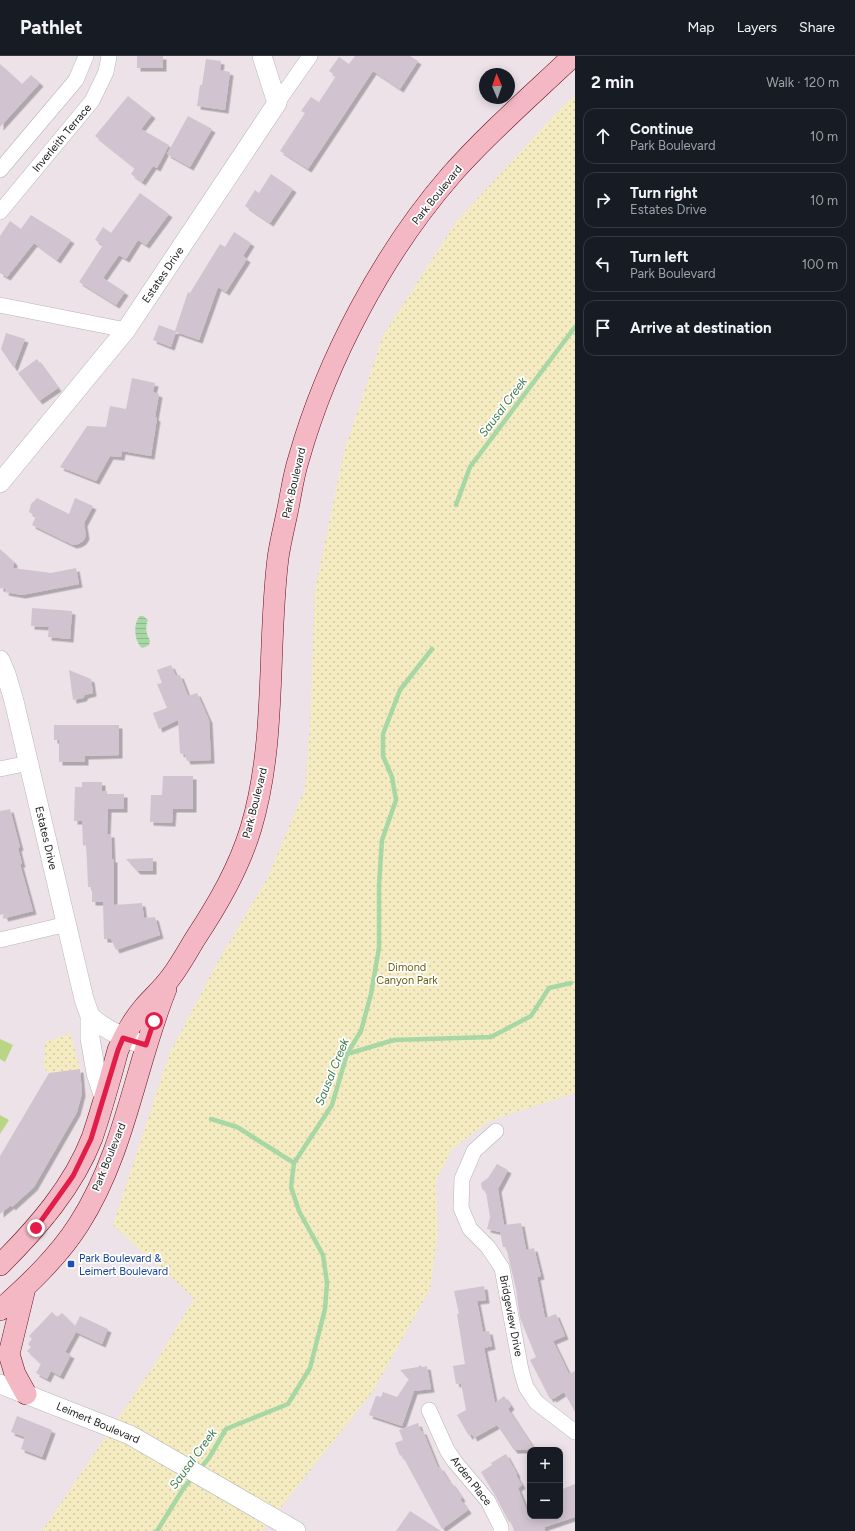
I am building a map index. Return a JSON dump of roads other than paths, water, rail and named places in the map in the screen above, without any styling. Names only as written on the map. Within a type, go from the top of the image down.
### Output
[{"type":"main road","name":"Park Boulevard","points":[[0,1265],[36,1228],[73,1176],[91,1139],[123,1038],[143,1008],[171,977],[226,889],[240,860],[251,829],[265,763],[273,620],[279,554],[298,460],[318,400],[344,340],[372,288],[393,254],[430,202],[482,142],[573,56]]},
{"type":"main road","name":"Park Boulevard","points":[[0,1310],[53,1259],[79,1223],[95,1194],[110,1160],[124,1121],[146,1045],[171,977]]},
{"type":"main road","points":[[24,1288],[9,1354],[15,1374],[26,1394]]},
{"type":"street","points":[[0,170],[76,80],[86,56]]},
{"type":"street","name":"Inverleith Terrace","points":[[0,212],[92,101],[106,72],[109,56]]},
{"type":"street","points":[[262,56],[277,103]]},
{"type":"street","name":"Estates Drive","points":[[0,483],[126,330],[310,56]]},
{"type":"street","points":[[0,305],[126,330]]},
{"type":"street","name":"Estates Drive","points":[[0,660],[14,701],[84,999],[90,1016],[90,1038],[96,1073],[104,1098]]},
{"type":"street","points":[[0,769],[29,763]]},
{"type":"street","points":[[0,940],[67,924]]},
{"type":"street","points":[[90,1016],[123,1038],[146,1045]]},
{"type":"street","name":"Bridgeview Drive","points":[[496,1131],[474,1151],[462,1179],[461,1208],[470,1229],[488,1247],[502,1268],[521,1370],[526,1387],[536,1402],[575,1432]]},
{"type":"street","name":"Leimert Boulevard","points":[[0,1384],[130,1434],[294,1529]]},
{"type":"street","name":"Arden Place","points":[[430,1410],[447,1450],[455,1462],[488,1501],[501,1527],[501,1531]]},
{"type":"waterway","name":"Sausal Creek","points":[[456,505],[470,467],[575,327]]},
{"type":"waterway","name":"Sausal Creek","points":[[199,1470],[209,1458],[226,1429],[288,1404],[310,1368],[325,1309],[327,1283],[323,1255],[299,1211],[291,1187],[294,1163],[332,1105],[347,1054],[361,1031],[371,994],[379,948],[379,885],[382,840],[396,800],[392,777],[383,756],[383,734],[400,690],[432,649]]},
{"type":"waterway","points":[[347,1054],[394,1040],[491,1037],[531,1016],[549,988],[571,983]]},
{"type":"waterway","points":[[211,1119],[237,1127],[294,1163]]},
{"type":"waterway","name":"Sausal Creek","points":[[157,1531],[183,1489],[193,1477]]},
{"type":"place","name":"Park Boulevard & Leimert Boulevard","points":[[71,1264]]},
{"type":"park label","name":"Dimond Canyon Park","points":[[407,973]]}]
